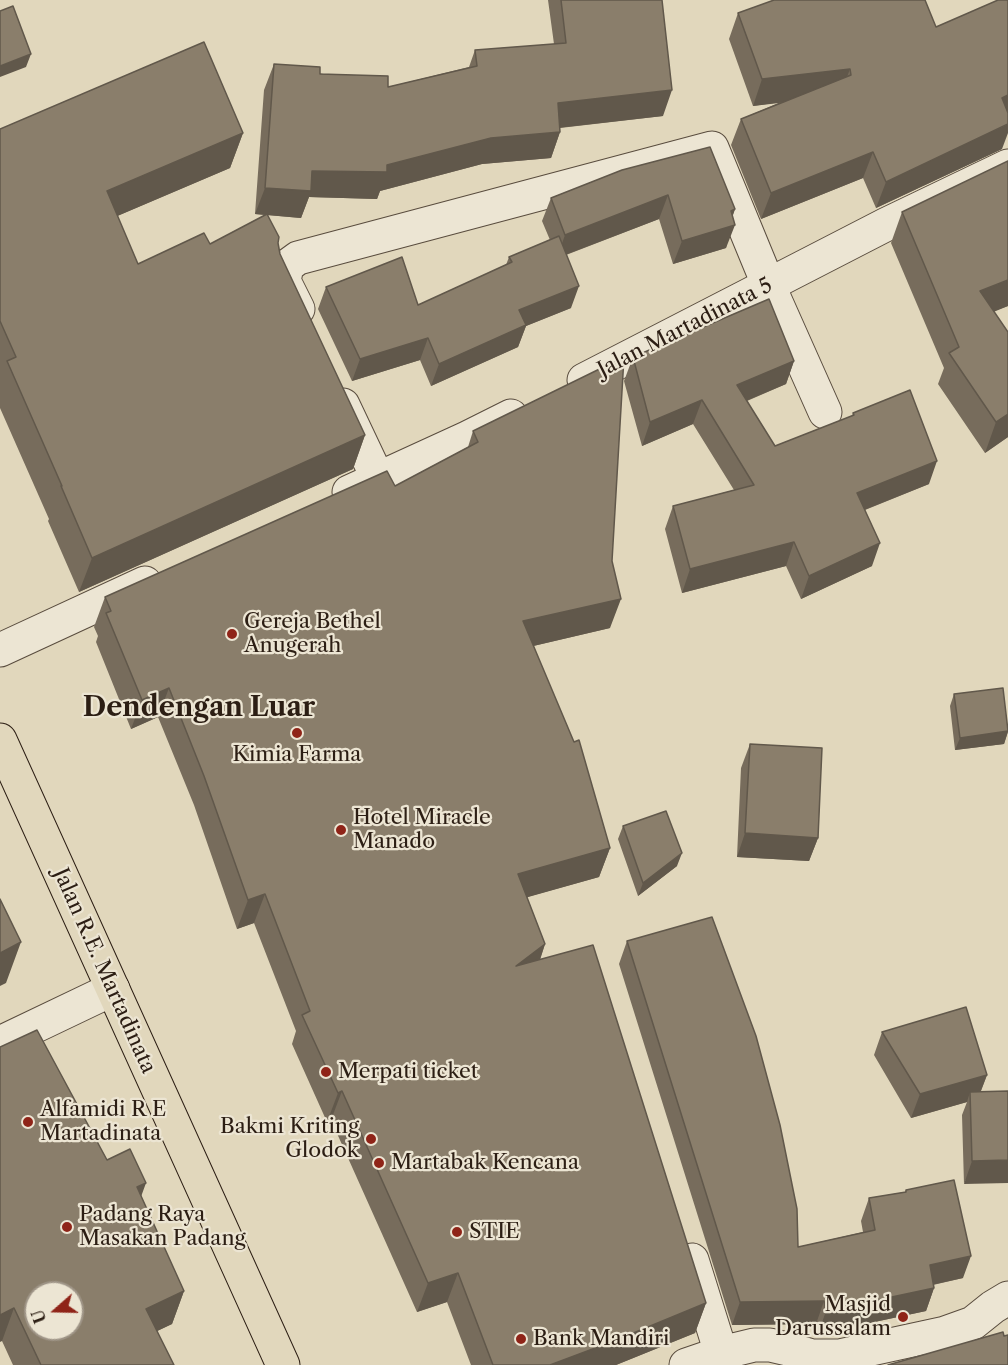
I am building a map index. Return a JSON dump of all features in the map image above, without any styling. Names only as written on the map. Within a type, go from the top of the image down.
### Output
[{"type":"highway","name":"Jalan R.E. Martadinata","points":[[0,740],[283,1365]]},
{"type":"street","points":[[309,333],[284,281],[287,267],[298,258],[712,148],[768,284],[825,412]]},
{"type":"street","name":"Jalan Martadinata 5","points":[[328,502],[552,396],[768,284],[1008,166]]},
{"type":"street","points":[[328,375],[378,479]]},
{"type":"street","points":[[0,650],[170,572]]},
{"type":"street","points":[[0,1043],[113,989]]},
{"type":"street","points":[[681,1227],[721,1353]]},
{"type":"street","points":[[686,1365],[754,1345],[792,1350],[812,1356],[839,1356],[945,1333],[973,1323],[1008,1298]]},
{"type":"building","points":[[561,0],[662,0],[672,90],[558,103],[560,132],[491,138],[387,165],[387,172],[312,171],[311,191],[265,188],[274,64],[320,67],[320,74],[388,76],[388,87],[477,66],[475,50],[566,43]]},
{"type":"building","points":[[774,0],[925,0],[936,27],[998,0],[1008,0],[1008,95],[1002,98],[1008,113],[1008,124],[886,182],[873,152],[771,193],[741,119],[851,75],[850,69],[762,79],[738,13]]},
{"type":"building","points":[[13,6],[31,54],[0,66],[0,11]]},
{"type":"building","points":[[204,42],[243,133],[107,191],[138,264],[204,233],[210,244],[267,214],[279,237],[280,254],[365,435],[92,558],[7,361],[16,357],[0,321],[0,129]]},
{"type":"building","points":[[710,147],[735,209],[731,211],[735,225],[682,241],[668,195],[565,235],[551,198],[622,170]]},
{"type":"building","points":[[1008,161],[1008,280],[980,291],[1008,332],[1008,414],[996,422],[949,353],[959,347],[902,212]]},
{"type":"building","points":[[559,236],[579,286],[519,310],[526,325],[439,364],[428,338],[360,359],[326,287],[402,257],[418,305],[512,262],[509,257]]},
{"type":"building","points":[[769,299],[794,361],[737,385],[775,446],[910,390],[937,461],[857,493],[880,543],[809,576],[794,542],[690,569],[673,506],[754,485],[702,400],[650,422],[633,357]]},
{"type":"building","points":[[624,357],[612,561],[621,599],[523,621],[574,742],[579,740],[610,848],[518,874],[545,944],[516,966],[593,945],[706,1303],[550,1365],[493,1365],[458,1273],[428,1283],[342,1091],[338,1093],[302,1015],[310,1011],[265,894],[248,900],[204,776],[169,688],[142,700],[106,613],[111,611],[105,597],[387,471],[395,486],[478,442],[473,431]]},
{"type":"building","points":[[1003,688],[1008,731],[960,738],[954,694]]},
{"type":"building","points":[[750,744],[822,748],[818,838],[745,833]]},
{"type":"building","points":[[666,811],[682,853],[643,883],[623,826]]},
{"type":"building","points":[[0,899],[21,942],[0,953]]},
{"type":"building","points":[[712,917],[756,1036],[780,1125],[797,1209],[798,1247],[875,1230],[869,1198],[954,1180],[971,1256],[930,1265],[934,1288],[826,1311],[824,1301],[740,1302],[627,941]]},
{"type":"building","points":[[966,1007],[987,1075],[920,1094],[882,1032]]},
{"type":"building","points":[[37,1030],[107,1160],[130,1149],[146,1183],[137,1187],[184,1291],[146,1309],[174,1365],[41,1365],[30,1341],[84,1341],[84,1281],[24,1281],[24,1329],[14,1308],[0,1315],[0,1047]]},
{"type":"building","points":[[1008,1091],[1008,1160],[972,1161],[970,1092]]},
{"type":"building","points":[[1003,1332],[1004,1336],[1008,1335],[1008,1365],[888,1365]]},
{"type":"place","name":"Gereja Bethel Anugerah","points":[[232,634]]},
{"type":"place","name":"Kimia Farma","points":[[297,733]]},
{"type":"place","name":"Hotel Miracle Manado","points":[[341,830]]},
{"type":"place","name":"Merpati ticket","points":[[326,1072]]},
{"type":"place","name":"Alfamidi R E Martadinata","points":[[28,1122]]},
{"type":"place","name":"Bakmi Kriting Glodok","points":[[371,1139]]},
{"type":"place","name":"Martabak Kencana","points":[[379,1163]]},
{"type":"place","name":"Padang Raya Masakan Padang","points":[[67,1227]]},
{"type":"place","name":"STIE","points":[[457,1232]]},
{"type":"place","name":"Masjid Darussalam","points":[[903,1317]]},
{"type":"place","name":"Bank Mandiri","points":[[521,1339]]},
{"type":"district","name":"Dendengan Luar","points":[[199,708]]}]
